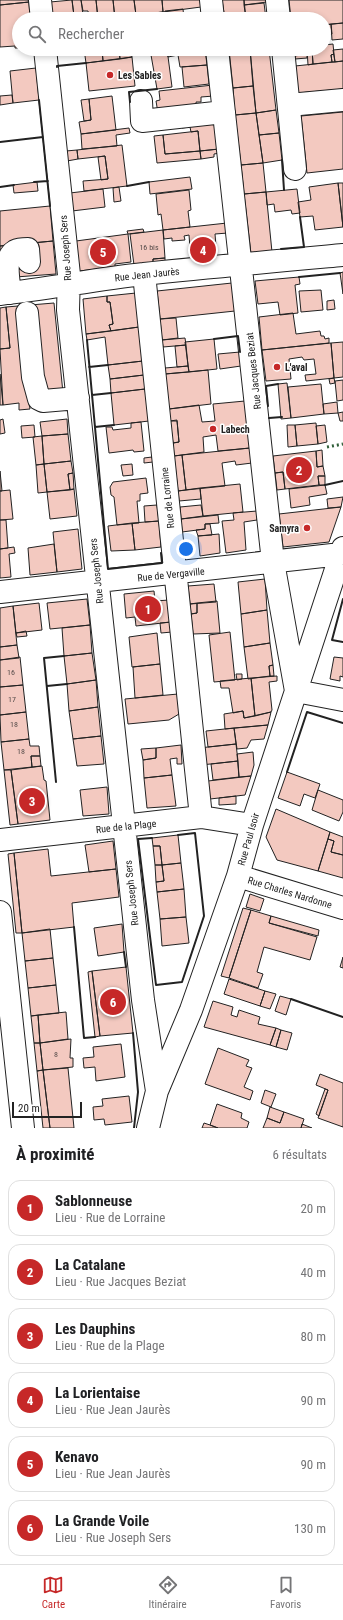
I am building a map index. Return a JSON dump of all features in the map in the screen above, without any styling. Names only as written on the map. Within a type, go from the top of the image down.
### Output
[{"type":"street","points":[[40,0],[41,12]]},
{"type":"street","points":[[211,0],[212,12]]},
{"type":"street","points":[[277,0],[278,12]]},
{"type":"street","name":"Rue Joseph Sers","points":[[47,56],[68,274],[67,299],[123,826],[143,1000],[157,1091]]},
{"type":"street","name":"Rue Jacques Beziat","points":[[217,56],[242,265],[274,562],[296,691]]},
{"type":"street","points":[[283,56],[296,169]]},
{"type":"street","points":[[289,105],[343,100]]},
{"type":"street","points":[[140,102],[142,121],[224,112]]},
{"type":"street","points":[[5,293],[10,256],[16,251],[28,249],[29,262]]},
{"type":"street","name":"Rue Jean Jaurès","points":[[5,293],[53,288],[68,284],[144,274],[343,255]]},
{"type":"street","name":"Rue de Lorraine","points":[[144,274],[174,573],[201,817]]},
{"type":"street","points":[[27,313],[33,377],[39,400],[44,401],[78,398]]},
{"type":"street","name":"Rue de Vergaville","points":[[0,592],[274,562],[342,551]]},
{"type":"street","name":"Rue Paul Isoir","points":[[148,1128],[157,1091],[191,1010],[238,876],[252,825],[342,551]]},
{"type":"street","points":[[296,691],[343,700]]},
{"type":"street","name":"Rue de la Plage","points":[[0,840],[201,817],[252,825]]},
{"type":"street","name":"Rue Charles Nardonne","points":[[238,876],[343,908]]},
{"type":"street","points":[[0,912],[23,1128]]},
{"type":"building","points":[[0,0],[28,0],[29,2],[0,5]]},
{"type":"building","points":[[72,0],[81,0],[83,12],[74,12]]},
{"type":"building","points":[[72,0],[74,12],[51,12],[50,2]]},
{"type":"building","points":[[81,0],[96,0],[97,12],[83,11]]},
{"type":"building","points":[[96,0],[113,0],[114,12],[97,12]]},
{"type":"building","points":[[113,0],[134,0],[136,12],[114,12]]},
{"type":"building","points":[[134,0],[162,0],[163,12],[136,12]]},
{"type":"building","points":[[162,0],[200,0],[201,7],[163,12]]},
{"type":"building","points":[[222,0],[244,0],[245,12],[224,12]]},
{"type":"building","points":[[244,0],[267,0],[267,2],[244,5]]},
{"type":"building","points":[[289,0],[343,0],[343,23],[331,24],[331,12],[290,12]]},
{"type":"building","points":[[29,2],[30,12],[12,12],[12,46],[0,47],[0,5]]},
{"type":"building","points":[[264,3],[265,12],[245,12],[244,5]]},
{"type":"building","points":[[183,9],[183,12],[165,12]]},
{"type":"building","points":[[343,23],[343,39],[332,40],[331,24]]},
{"type":"building","points":[[331,44],[333,44],[334,54],[331,55]]},
{"type":"building","points":[[343,49],[343,61],[335,62],[333,50]]},
{"type":"building","points":[[334,54],[335,62],[332,62],[331,55]]},
{"type":"building","points":[[331,55],[332,62],[313,64],[312,56]]},
{"type":"building","points":[[85,56],[103,56],[103,61],[86,63]]},
{"type":"building","points":[[103,56],[120,56],[120,59],[103,61]]},
{"type":"building","points":[[120,56],[132,56],[132,57],[120,59]]},
{"type":"building","points":[[151,56],[168,56],[172,87],[157,89]]},
{"type":"building","points":[[178,56],[206,56],[207,65],[180,67]]},
{"type":"building","points":[[230,56],[251,56],[253,86],[233,88]]},
{"type":"building","points":[[251,56],[270,56],[276,110],[256,113]]},
{"type":"building","points":[[295,56],[307,56],[307,58],[295,59]]},
{"type":"building","points":[[307,56],[312,56],[313,64],[308,65]]},
{"type":"building","name":"Les Sables","points":[[132,57],[135,86],[89,91],[86,63]]},
{"type":"building","points":[[343,61],[343,89],[298,93],[295,66]]},
{"type":"building","points":[[207,65],[209,84],[184,87],[182,67]]},
{"type":"building","points":[[36,68],[39,100],[13,103],[10,71]]},
{"type":"building","points":[[213,85],[214,96],[201,97],[201,102],[196,102],[197,108],[158,113],[156,101],[160,100],[159,91]]},
{"type":"building","points":[[253,86],[256,113],[235,115],[233,88]]},
{"type":"building","points":[[12,95],[13,103],[0,105],[0,96]]},
{"type":"building","points":[[112,96],[116,130],[81,134],[79,122],[91,120],[89,99]]},
{"type":"building","points":[[89,99],[91,120],[84,121],[81,100]]},
{"type":"building","points":[[276,110],[279,133],[259,135],[256,113]]},
{"type":"building","points":[[343,112],[343,169],[307,173],[301,116]]},
{"type":"building","points":[[256,113],[263,163],[241,165],[235,115]]},
{"type":"building","points":[[216,120],[219,149],[200,151],[198,131],[191,132],[190,127],[182,128],[181,124]]},
{"type":"building","points":[[129,128],[130,133],[116,135],[117,146],[82,149],[81,134]]},
{"type":"building","points":[[198,131],[200,151],[165,154],[163,135]]},
{"type":"building","points":[[279,133],[282,160],[263,163],[259,135]]},
{"type":"building","points":[[163,135],[165,154],[200,151],[201,159],[157,163],[154,136]]},
{"type":"building","points":[[122,145],[127,186],[84,191],[83,181],[108,179],[105,156],[78,159],[77,150]]},
{"type":"building","points":[[219,149],[220,153],[214,154],[214,157],[201,159],[200,151]]},
{"type":"building","points":[[77,150],[78,159],[67,161],[66,151]]},
{"type":"building","points":[[105,156],[108,179],[101,180],[98,157]]},
{"type":"building","points":[[263,163],[266,192],[244,194],[241,165]]},
{"type":"building","points":[[190,177],[192,189],[150,194],[149,182]]},
{"type":"building","points":[[37,182],[38,191],[14,193],[13,185]]},
{"type":"building","points":[[338,183],[343,183],[343,227]]},
{"type":"building","points":[[338,183],[343,227],[315,230],[313,216],[300,217],[298,202],[311,200],[309,187]]},
{"type":"building","points":[[119,187],[121,201],[114,202],[113,188]]},
{"type":"building","points":[[103,189],[105,207],[72,211],[70,193]]},
{"type":"building","points":[[297,189],[300,213],[292,214],[291,210],[275,212],[274,204],[267,205],[266,192]]},
{"type":"building","points":[[189,190],[191,210],[188,211],[190,227],[163,230],[161,214],[158,215],[156,194]]},
{"type":"building","points":[[266,192],[272,252],[251,254],[244,194]]},
{"type":"building","points":[[50,206],[53,241],[0,246],[0,211]]},
{"type":"building","points":[[227,223],[228,233],[215,234],[217,258],[191,261],[189,235],[184,236],[185,240],[172,241],[172,238],[164,239],[163,230]]},
{"type":"building","points":[[143,229],[144,232],[128,234],[127,231]]},
{"type":"building","points":[[163,230],[165,258],[153,259],[153,263],[134,265],[130,234]]},
{"type":"building","points":[[128,234],[131,262],[115,264],[115,267],[79,271],[76,241]]},
{"type":"building","points":[[53,241],[56,274],[2,278],[0,246]]},
{"type":"building","points":[[165,258],[165,262],[153,263],[153,259]]},
{"type":"building","points":[[343,272],[343,294],[340,273]]},
{"type":"building","points":[[299,277],[300,284],[295,285],[298,313],[280,315],[278,302],[258,304],[255,281]]},
{"type":"building","points":[[232,283],[235,311],[160,319],[157,291]]},
{"type":"building","points":[[321,290],[323,310],[301,312],[299,291]]},
{"type":"building","points":[[136,293],[139,327],[111,331],[109,325],[113,324],[110,302],[107,302],[107,296]]},
{"type":"building","points":[[107,296],[107,302],[110,302],[113,324],[109,325],[111,331],[86,334],[83,299]]},
{"type":"building","points":[[334,300],[335,309],[327,310],[327,301]]},
{"type":"building","points":[[54,303],[63,393],[28,397],[30,409],[19,410],[19,403],[3,405],[0,349],[10,348],[6,307]]},
{"type":"building","points":[[6,307],[10,348],[0,349],[0,308]]},
{"type":"building","points":[[293,313],[296,334],[320,331],[321,336],[324,336],[325,339],[329,338],[329,343],[262,350],[259,317]]},
{"type":"building","points":[[176,318],[178,338],[162,340],[160,319]]},
{"type":"building","points":[[139,327],[143,361],[108,365],[105,337],[87,340],[86,334]]},
{"type":"building","points":[[185,338],[186,345],[163,347],[162,340]]},
{"type":"building","points":[[214,339],[217,369],[189,372],[185,342]]},
{"type":"building","points":[[343,342],[343,377],[334,378],[331,343]]},
{"type":"building","name":"L'aval","points":[[331,343],[334,378],[306,381],[305,375],[316,374],[314,359],[304,360],[302,357],[289,359],[291,379],[266,381],[262,350]]},
{"type":"building","points":[[186,345],[188,366],[177,367],[175,346]]},
{"type":"building","points":[[240,352],[241,366],[220,369],[218,354]]},
{"type":"building","points":[[143,361],[144,375],[110,379],[108,365]]},
{"type":"building","points":[[188,366],[189,372],[165,374],[165,368]]},
{"type":"building","points":[[208,370],[211,404],[169,409],[165,374]]},
{"type":"building","points":[[0,374],[3,405],[0,405]]},
{"type":"building","points":[[144,375],[145,389],[111,393],[110,379]]},
{"type":"building","points":[[334,378],[335,383],[330,384],[329,379]]},
{"type":"building","points":[[343,380],[343,400],[337,401],[335,381]]},
{"type":"building","points":[[287,383],[291,418],[281,419],[278,384]]},
{"type":"building","points":[[321,384],[324,414],[291,418],[288,387]]},
{"type":"building","points":[[145,389],[149,421],[114,425],[111,393]]},
{"type":"building","name":"Labech","points":[[245,401],[250,448],[218,451],[216,435],[203,437],[204,452],[174,456],[173,443],[179,442],[177,421],[170,421],[169,409],[199,405],[202,422],[215,421],[213,404]]},
{"type":"building","points":[[337,402],[338,413],[324,414],[323,404]]},
{"type":"building","points":[[343,412],[343,421],[340,421],[338,413]]},
{"type":"building","points":[[3,419],[5,433],[0,434],[0,420]]},
{"type":"building","points":[[67,419],[68,434],[42,436],[40,422]]},
{"type":"building","points":[[177,420],[179,442],[173,443],[170,421]]},
{"type":"building","points":[[141,422],[144,451],[134,452],[133,450],[109,453],[106,427],[112,427],[113,430],[131,428],[131,423]]},
{"type":"building","points":[[316,423],[318,444],[297,446],[295,425]]},
{"type":"building","points":[[34,425],[35,437],[22,438],[21,426]]},
{"type":"building","points":[[287,425],[295,425],[297,446],[288,447]]},
{"type":"building","points":[[325,425],[327,442],[318,444],[316,426]]},
{"type":"building","points":[[68,434],[71,461],[44,464],[42,436]]},
{"type":"building","points":[[42,436],[44,464],[36,465],[33,437]]},
{"type":"building","points":[[250,448],[252,463],[236,465],[235,461],[222,463],[225,486],[186,490],[182,455]]},
{"type":"building","points":[[322,450],[323,466],[317,467],[316,451]]},
{"type":"building","points":[[316,451],[317,467],[323,466],[325,476],[318,476],[319,485],[285,489],[283,472],[275,473],[273,456]]},
{"type":"building","points":[[182,455],[186,490],[178,491],[174,456]]},
{"type":"building","points":[[152,457],[153,462],[144,463],[144,458]]},
{"type":"building","points":[[71,461],[73,473],[68,474],[70,490],[47,492],[44,464]]},
{"type":"building","points":[[44,464],[47,492],[38,493],[36,465]]},
{"type":"building","points":[[132,464],[133,475],[123,476],[121,465]]},
{"type":"building","points":[[0,471],[2,491],[0,491]]},
{"type":"building","points":[[283,472],[285,489],[277,490],[275,473]]},
{"type":"building","points":[[73,473],[74,489],[70,490],[68,474]]},
{"type":"building","points":[[318,476],[325,476],[325,485],[319,485]]},
{"type":"building","points":[[146,478],[148,493],[140,494],[140,501],[137,501],[139,523],[117,525],[114,497],[111,495],[110,487],[113,482]]},
{"type":"building","points":[[240,484],[243,512],[203,516],[200,488]]},
{"type":"building","points":[[325,485],[327,494],[309,497],[310,505],[291,508],[289,489]]},
{"type":"building","points":[[200,488],[201,499],[179,501],[178,491]]},
{"type":"building","points":[[74,489],[77,516],[50,519],[47,492]]},
{"type":"building","points":[[10,490],[13,519],[0,520],[0,491]]},
{"type":"building","points":[[343,497],[341,507],[328,508],[327,499]]},
{"type":"building","points":[[157,505],[159,521],[145,522],[144,506]]},
{"type":"building","points":[[201,505],[203,516],[181,519],[180,507]]},
{"type":"building","name":"Samyra","points":[[341,507],[329,542],[283,547],[279,514]]},
{"type":"building","points":[[257,511],[257,520],[244,522],[246,550],[226,553],[222,521],[234,520],[233,513]]},
{"type":"building","points":[[218,515],[219,523],[205,524],[205,529],[182,532],[181,519]]},
{"type":"building","points":[[0,520],[6,520],[8,548],[0,549]]},
{"type":"building","points":[[159,521],[161,547],[135,550],[132,523]]},
{"type":"building","points":[[132,523],[135,550],[111,551],[108,526]]},
{"type":"building","points":[[205,524],[210,524],[212,535],[198,536],[196,530],[205,529]]},
{"type":"building","points":[[78,529],[82,569],[57,572],[53,532]]},
{"type":"building","points":[[219,534],[220,553],[200,556],[198,536]]},
{"type":"building","points":[[54,544],[57,572],[30,575],[28,548]]},
{"type":"building","points":[[14,547],[15,553],[9,554],[11,577],[0,578],[0,549]]},
{"type":"building","points":[[265,579],[267,610],[241,614],[238,582]]},
{"type":"building","points":[[214,584],[216,602],[190,604],[188,586]]},
{"type":"building","points":[[154,591],[155,601],[169,600],[171,622],[136,626],[135,617],[126,618],[124,594]]},
{"type":"building","points":[[87,599],[90,625],[50,629],[47,603]]},
{"type":"building","points":[[217,601],[220,633],[193,634],[191,614],[197,613],[197,603]]},
{"type":"building","points":[[39,603],[42,630],[16,633],[13,606]]},
{"type":"building","points":[[197,603],[197,613],[191,614],[190,604]]},
{"type":"building","points":[[13,606],[17,645],[0,647],[0,608]]},
{"type":"building","points":[[267,610],[270,643],[244,647],[241,614]]},
{"type":"building","points":[[171,622],[172,632],[161,633],[160,623]]},
{"type":"building","points":[[90,625],[92,653],[64,656],[62,628]]},
{"type":"building","points":[[26,631],[27,636],[17,637],[16,633]]},
{"type":"building","points":[[230,632],[235,680],[214,682],[209,635]]},
{"type":"building","points":[[157,633],[160,664],[132,667],[129,637]]},
{"type":"building","points":[[270,643],[273,665],[269,666],[270,676],[248,679],[244,647]]},
{"type":"building","points":[[17,645],[19,658],[0,660],[0,647]]},
{"type":"building","points":[[92,653],[96,680],[67,684],[64,656]]},
{"type":"building","points":[[20,657],[23,685],[0,687],[0,660]]},
{"type":"building","points":[[334,657],[343,658],[343,677],[340,676],[340,681],[330,679]]},
{"type":"building","points":[[160,664],[163,695],[135,698],[133,667]]},
{"type":"building","points":[[273,665],[274,676],[270,676],[269,666]]},
{"type":"building","points":[[236,674],[242,674],[242,679],[237,680]]},
{"type":"building","points":[[277,676],[277,681],[269,682],[271,712],[255,716],[251,678]]},
{"type":"building","points":[[251,678],[255,716],[244,718],[243,711],[233,713],[229,688],[221,688],[220,681]]},
{"type":"building","points":[[96,680],[98,707],[69,711],[67,684]]},
{"type":"building","points":[[23,685],[26,712],[0,715],[0,687]]},
{"type":"building","points":[[178,694],[179,714],[169,720],[128,724],[125,699]]},
{"type":"building","points":[[98,707],[101,736],[73,739],[69,711]]},
{"type":"building","points":[[243,711],[244,718],[271,712],[268,725],[225,729],[224,714]]},
{"type":"building","points":[[26,712],[29,739],[1,742],[0,715]]},
{"type":"building","points":[[268,725],[264,739],[251,740],[247,748],[237,749],[234,728]]},
{"type":"building","points":[[234,728],[236,744],[208,747],[206,731]]},
{"type":"building","points":[[101,736],[104,764],[77,766],[73,739]]},
{"type":"building","points":[[29,739],[30,746],[39,746],[40,756],[31,756],[32,767],[4,770],[1,742]]},
{"type":"building","points":[[236,744],[238,761],[201,765],[199,748]]},
{"type":"building","points":[[181,745],[182,764],[177,764],[177,758],[170,759],[172,775],[144,778],[143,760],[156,758],[156,748]]},
{"type":"building","points":[[156,748],[156,758],[143,760],[141,749]]},
{"type":"building","points":[[253,752],[254,765],[251,776],[239,777],[237,754]]},
{"type":"building","points":[[31,756],[40,756],[41,766],[32,767]]},
{"type":"building","points":[[238,761],[239,777],[213,780],[211,764]]},
{"type":"building","points":[[42,766],[44,780],[46,781],[50,820],[18,824],[11,770]]},
{"type":"building","points":[[4,770],[11,770],[18,824],[10,825]]},
{"type":"building","points":[[287,772],[320,784],[315,798],[304,794],[300,806],[278,798]]},
{"type":"building","points":[[172,775],[176,806],[147,808],[144,778]]},
{"type":"building","points":[[251,776],[245,795],[210,799],[208,781]]},
{"type":"building","points":[[107,787],[109,814],[83,816],[80,790]]},
{"type":"building","points":[[318,790],[343,800],[343,812],[339,821],[312,810]]},
{"type":"building","points":[[236,796],[236,804],[219,805],[219,798]]},
{"type":"building","points":[[276,809],[330,832],[318,871],[277,860],[266,837]]},
{"type":"building","points":[[330,832],[343,837],[343,855],[331,852],[334,841],[328,839]]},
{"type":"building","points":[[178,835],[181,863],[162,865],[160,846],[153,846],[152,838]]},
{"type":"building","points":[[328,839],[334,841],[331,852],[343,855],[343,878],[318,871]]},
{"type":"building","points":[[113,841],[116,869],[89,872],[85,845]]},
{"type":"building","points":[[153,846],[160,846],[162,865],[155,865]]},
{"type":"building","points":[[48,849],[51,876],[116,869],[119,897],[72,903],[74,927],[22,933],[14,853]]},
{"type":"building","points":[[14,853],[22,933],[16,933],[8,854]]},
{"type":"building","points":[[181,863],[184,889],[157,892],[156,882],[164,881],[162,865]]},
{"type":"building","points":[[155,865],[162,865],[164,881],[156,882]]},
{"type":"building","points":[[184,889],[186,917],[160,919],[157,892]]},
{"type":"building","points":[[250,894],[264,899],[260,911],[246,907]]},
{"type":"building","points":[[243,908],[251,910],[229,978],[221,976]]},
{"type":"building","points":[[251,910],[271,916],[269,923],[317,937],[310,960],[264,947],[257,972],[263,974],[258,988],[229,978]]},
{"type":"building","points":[[271,916],[319,930],[318,936],[269,923]]},
{"type":"building","points":[[186,917],[189,943],[162,946],[160,919]]},
{"type":"building","points":[[122,924],[124,952],[98,956],[94,928]]},
{"type":"building","points":[[50,929],[53,958],[25,961],[22,933]]},
{"type":"building","points":[[343,957],[343,968],[340,967]]},
{"type":"building","points":[[53,958],[56,985],[28,988],[25,961]]},
{"type":"building","points":[[126,967],[133,1033],[100,1036],[92,971]]},
{"type":"building","points":[[92,971],[100,1036],[95,1037],[88,972]]},
{"type":"building","points":[[229,979],[265,991],[260,1006],[224,994]]},
{"type":"building","points":[[56,985],[59,1013],[31,1016],[28,988]]},
{"type":"building","points":[[265,991],[276,994],[270,1009],[260,1006]]},
{"type":"building","points":[[280,996],[291,999],[286,1015],[275,1011]]},
{"type":"building","points":[[213,1001],[233,1007],[231,1015],[237,1017],[239,1010],[260,1017],[258,1024],[276,1028],[270,1045],[204,1027]]},
{"type":"building","points":[[66,1012],[68,1039],[40,1043],[38,1015]]},
{"type":"building","points":[[38,1015],[40,1043],[34,1043],[31,1016]]},
{"type":"building","points":[[276,1028],[281,1030],[276,1047],[270,1045]]},
{"type":"building","points":[[281,1030],[292,1033],[287,1050],[276,1047]]},
{"type":"building","points":[[71,1039],[70,1058],[73,1058],[73,1067],[43,1070],[40,1043]]},
{"type":"building","points":[[34,1043],[40,1043],[43,1070],[37,1071]]},
{"type":"building","points":[[121,1044],[125,1077],[96,1081],[95,1067],[84,1068],[83,1058],[94,1057],[93,1047]]},
{"type":"building","points":[[218,1048],[249,1060],[246,1066],[252,1068],[244,1087],[253,1091],[250,1100],[205,1084]]},
{"type":"building","points":[[68,1068],[74,1128],[50,1128],[43,1070]]},
{"type":"building","points":[[43,1070],[50,1128],[43,1128],[37,1071]]},
{"type":"building","points":[[320,1074],[343,1083],[343,1127],[318,1118],[328,1090],[316,1085]]},
{"type":"building","points":[[325,1089],[328,1090],[319,1116],[316,1114]]},
{"type":"building","points":[[265,1090],[276,1094],[271,1107],[261,1103]]},
{"type":"building","points":[[129,1096],[132,1122],[105,1125],[104,1119],[94,1120],[93,1107],[103,1106],[102,1099]]},
{"type":"building","points":[[217,1104],[242,1113],[241,1118],[249,1122],[247,1128],[218,1128],[210,1125]]},
{"type":"building","points":[[270,1107],[284,1112],[280,1123],[267,1118]]},
{"type":"building","points":[[284,1112],[304,1119],[301,1128],[263,1128],[267,1118],[280,1123]]},
{"type":"building","points":[[204,1123],[210,1125],[218,1128],[202,1128]]},
{"type":"building","points":[[302,1124],[312,1128],[301,1128]]},
{"type":"hedge","points":[[327,447],[343,444]]},
{"type":"wall","points":[[57,67],[86,63]]},
{"type":"wall","points":[[130,102],[129,92],[157,89]]},
{"type":"wall","points":[[39,100],[50,206]]},
{"type":"wall","points":[[0,142],[43,137]]},
{"type":"wall","points":[[282,160],[284,190]]},
{"type":"wall","points":[[34,182],[48,181]]},
{"type":"wall","points":[[127,186],[149,182]]},
{"type":"wall","points":[[0,187],[14,185]]},
{"type":"wall","points":[[281,249],[304,247],[300,217]]},
{"type":"wall","points":[[299,277],[340,273]]},
{"type":"wall","points":[[214,339],[238,336],[240,352]]},
{"type":"wall","points":[[87,340],[108,569],[162,563],[161,553]]},
{"type":"wall","points":[[89,367],[108,365]]},
{"type":"wall","points":[[268,406],[266,386],[278,384]]},
{"type":"wall","points":[[92,395],[111,393]]},
{"type":"wall","points":[[269,418],[282,417]]},
{"type":"wall","points":[[95,427],[114,425]]},
{"type":"wall","points":[[325,485],[343,481]]},
{"type":"wall","points":[[343,599],[332,640],[343,642]]},
{"type":"wall","points":[[56,782],[44,658],[64,656]]},
{"type":"wall","points":[[47,686],[67,684]]},
{"type":"wall","points":[[287,772],[307,712],[343,723]]},
{"type":"wall","points":[[152,838],[138,839],[156,985],[182,982],[204,916],[195,833],[178,835]]},
{"type":"wall","points":[[74,927],[84,1038],[95,1037]]},
{"type":"wall","points":[[124,952],[126,967]]},
{"type":"wall","points":[[291,999],[343,1017]]},
{"type":"wall","points":[[133,1033],[138,1092],[134,1128]]},
{"type":"place","name":"Les Sables","points":[[110,75]]},
{"type":"place","name":"La Lorientaise","points":[[203,250]]},
{"type":"place","name":"Kenavo","points":[[103,252]]},
{"type":"place","name":"L'aval","points":[[277,367]]},
{"type":"place","name":"Labech","points":[[213,429]]},
{"type":"place","name":"La Catalane","points":[[299,470]]},
{"type":"place","name":"Samyra","points":[[307,528]]},
{"type":"place","name":"Sablonneuse","points":[[148,609]]},
{"type":"place","name":"Les Dauphins","points":[[32,801]]},
{"type":"place","name":"La Grande Voile","points":[[113,1002]]}]
